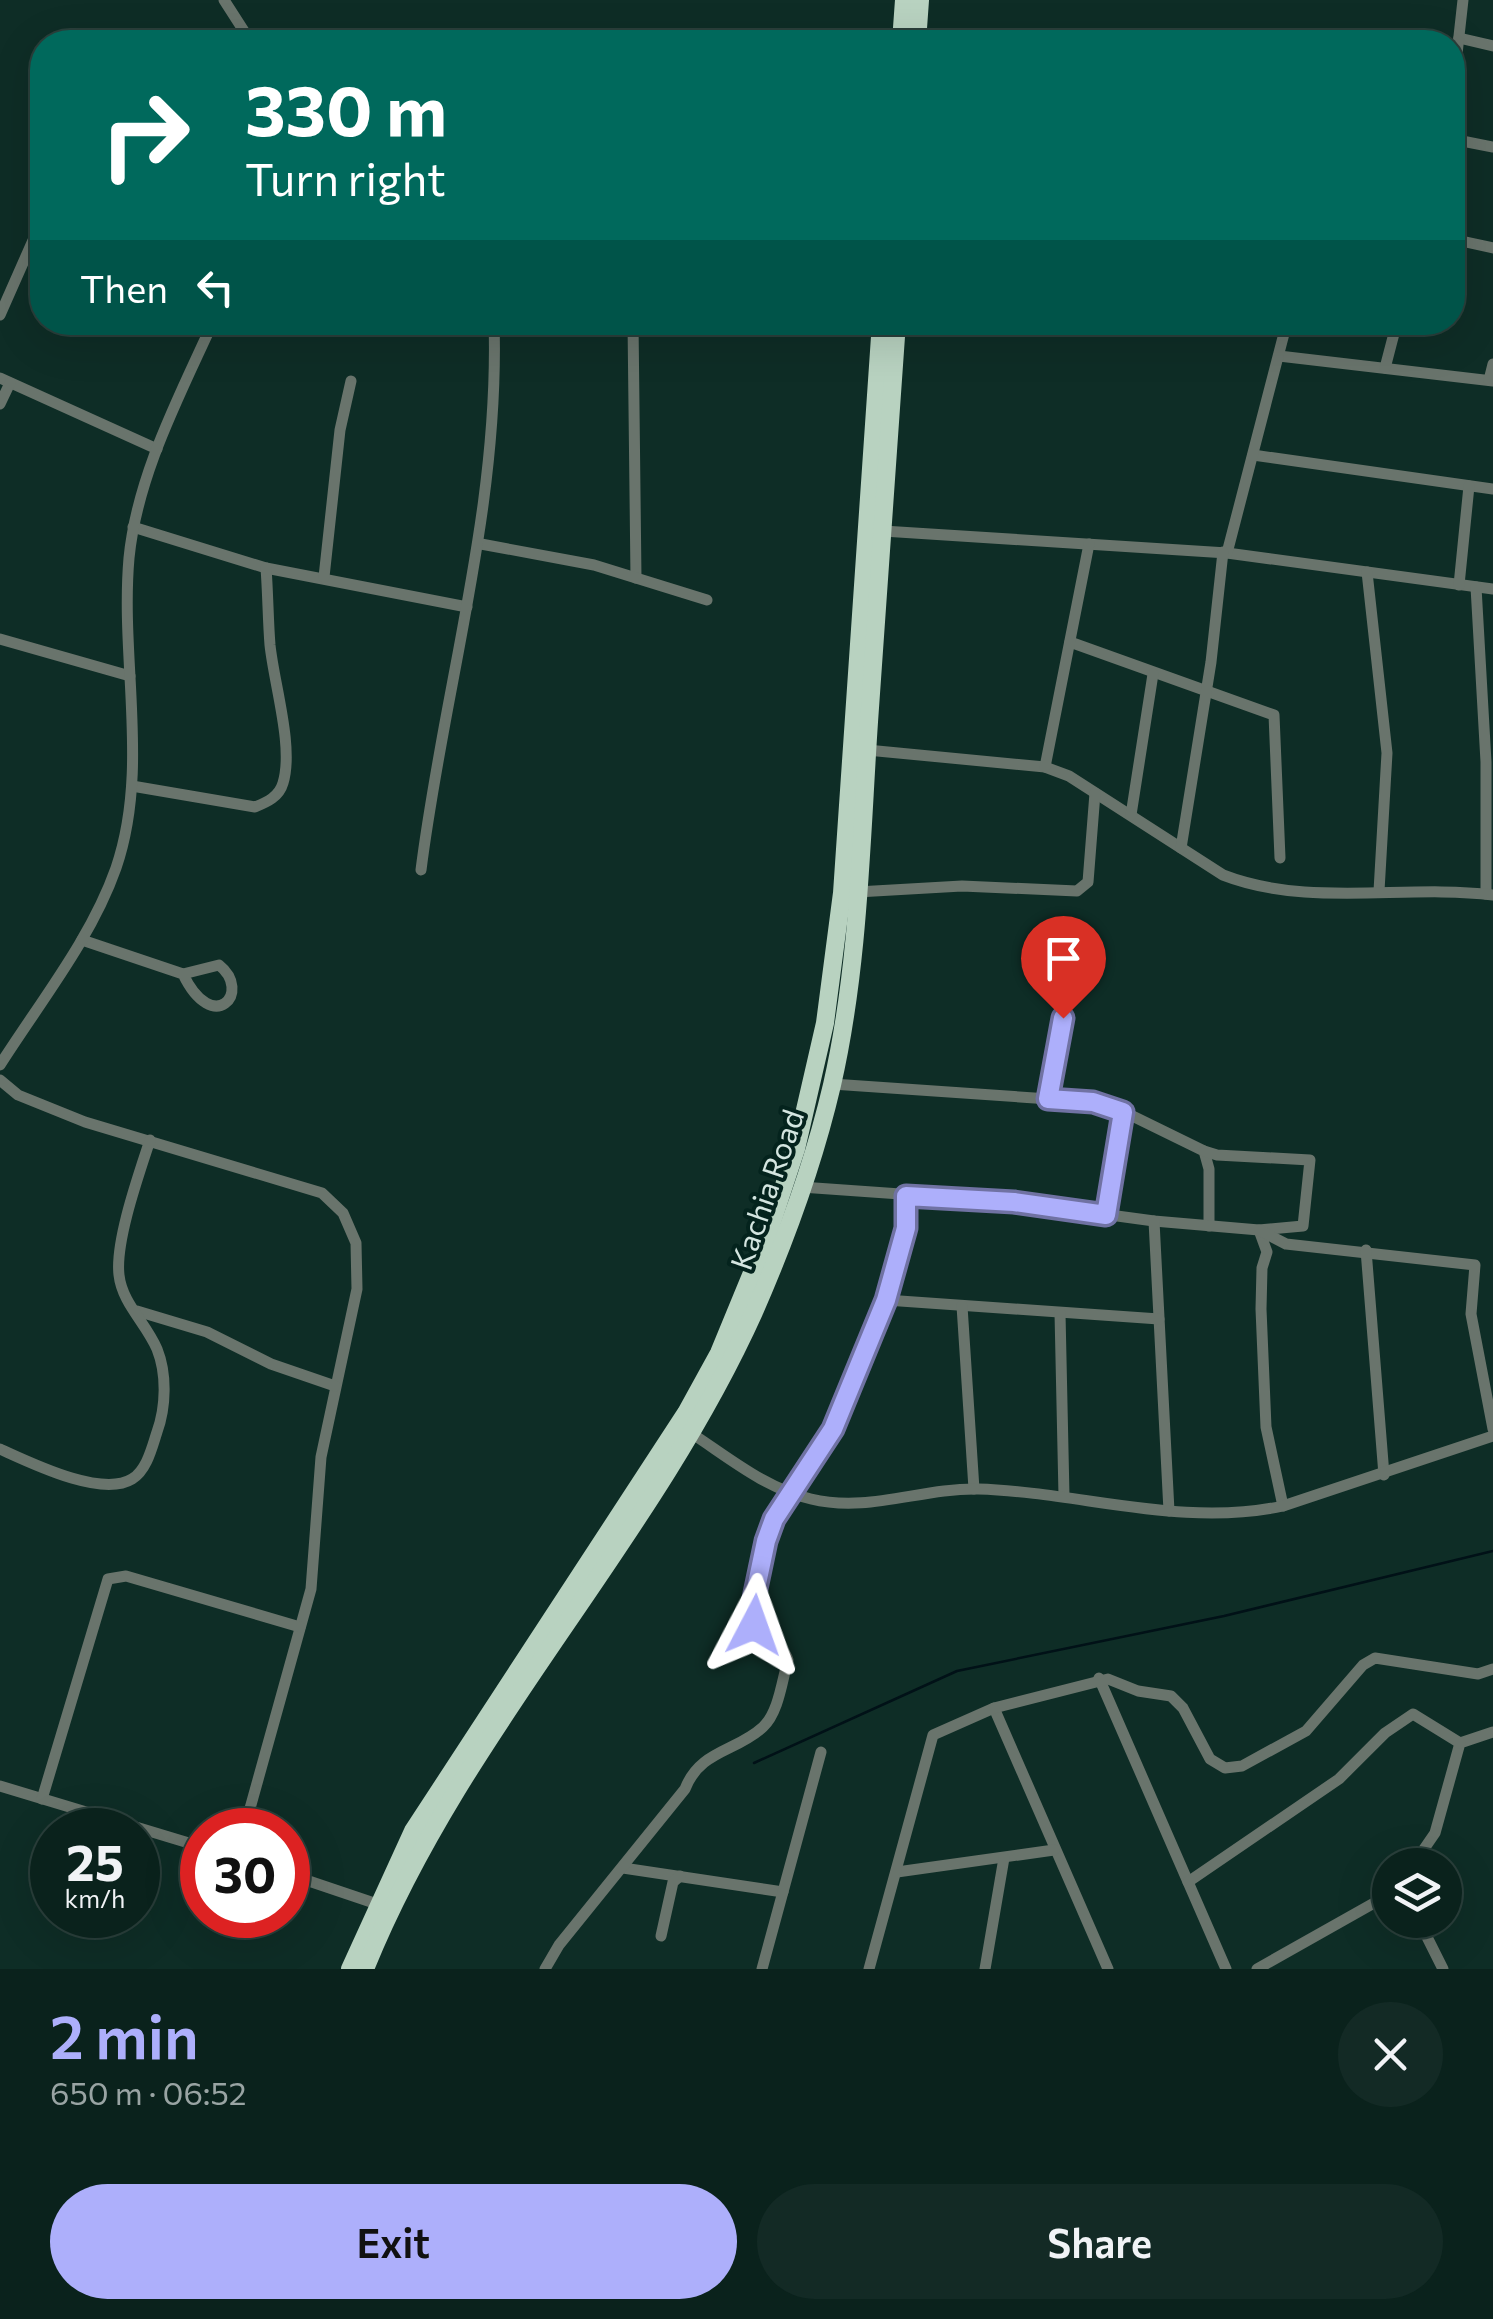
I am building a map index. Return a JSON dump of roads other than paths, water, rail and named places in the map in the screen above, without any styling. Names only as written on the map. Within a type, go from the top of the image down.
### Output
[{"type":"highway","points":[[902,30],[904,0]]},
{"type":"highway","points":[[917,30],[920,0]]},
{"type":"highway","name":"Kachia Road","points":[[350,1969],[376,1904],[432,1800],[686,1413],[719,1353],[784,1190],[818,1061],[837,949],[880,335]]},
{"type":"highway","name":"Kachia Road","points":[[365,1969],[398,1893],[445,1808],[690,1433],[754,1312],[801,1187],[832,1084],[848,991],[896,335]]},
{"type":"street","points":[[224,0],[243,30]]},
{"type":"street","points":[[1460,30],[1463,0]]},
{"type":"street","points":[[1465,39],[1493,46]]},
{"type":"street","points":[[1465,142],[1493,148]]},
{"type":"street","points":[[1465,242],[1493,248]]},
{"type":"street","points":[[0,314],[30,248]]},
{"type":"street","points":[[0,1065],[82,940],[116,870],[132,786],[127,590],[133,527],[157,449],[207,335]]},
{"type":"street","points":[[422,870],[481,544],[494,335]]},
{"type":"street","points":[[633,335],[636,578]]},
{"type":"street","points":[[1181,848],[1225,552],[1285,335]]},
{"type":"street","points":[[1385,368],[1394,335]]},
{"type":"street","points":[[1279,356],[1491,380],[1493,364]]},
{"type":"street","points":[[0,404],[5,380],[157,449]]},
{"type":"street","points":[[324,577],[340,430],[351,380]]},
{"type":"street","points":[[1253,454],[1493,489]]},
{"type":"street","points":[[1458,585],[1469,486]]},
{"type":"street","points":[[133,527],[266,568],[467,607]]},
{"type":"street","points":[[882,531],[1225,552],[1493,590]]},
{"type":"street","points":[[481,544],[594,566],[706,600]]},
{"type":"street","points":[[1045,767],[1090,544]]},
{"type":"street","points":[[132,786],[255,807],[272,800],[280,791],[284,782],[284,752],[270,646],[266,568]]},
{"type":"street","points":[[1367,572],[1387,753],[1379,891]]},
{"type":"street","points":[[867,750],[1045,767],[1095,793],[1224,875],[1246,884],[1288,892],[1490,895],[1476,587]]},
{"type":"street","points":[[0,639],[130,676]]},
{"type":"street","points":[[1070,642],[1274,715],[1280,858]]},
{"type":"street","points":[[1131,816],[1153,674]]},
{"type":"street","points":[[857,892],[962,886],[1078,891],[1088,882],[1095,793]]},
{"type":"street","points":[[82,940],[182,974],[220,965],[229,973],[231,997],[222,1005],[209,1006],[198,1001],[182,974]]},
{"type":"street","points":[[1048,1099],[1063,1018]]},
{"type":"street","points":[[0,1080],[18,1095],[68,1116],[322,1194],[343,1213],[356,1244],[357,1289],[335,1386],[314,1510],[311,1589],[250,1808]]},
{"type":"street","points":[[801,1187],[1014,1202],[1259,1230],[1303,1226],[1310,1160],[1217,1156],[1093,1102],[832,1084]]},
{"type":"street","points":[[1106,1215],[1123,1112]]},
{"type":"street","points":[[0,1449],[54,1474],[112,1484],[132,1479],[147,1460],[160,1423],[164,1388],[158,1352],[122,1291],[118,1269],[133,1194],[150,1140]]},
{"type":"street","points":[[1204,1151],[1209,1169],[1209,1226]]},
{"type":"street","points":[[544,1969],[685,1788],[698,1765],[762,1728],[771,1717],[788,1660],[785,1652],[766,1638],[750,1617],[766,1541],[790,1494],[833,1429],[886,1300],[906,1228],[906,1196]]},
{"type":"street","points":[[1154,1221],[1169,1511]]},
{"type":"street","points":[[690,1433],[790,1494],[850,1506],[974,1489],[1064,1496],[1169,1511],[1252,1513],[1384,1475],[1493,1433],[1472,1314],[1475,1265],[1286,1244],[1259,1230]]},
{"type":"street","points":[[1259,1230],[1267,1252],[1262,1268],[1261,1310],[1266,1427],[1283,1506]]},
{"type":"street","points":[[1366,1250],[1384,1475]]},
{"type":"street","points":[[886,1300],[1160,1319]]},
{"type":"street","points":[[962,1306],[974,1489]]},
{"type":"street","points":[[137,1311],[207,1332],[271,1364],[335,1386]]},
{"type":"street","points":[[1060,1313],[1064,1496]]},
{"type":"street","points":[[42,1799],[108,1579],[126,1576],[300,1627]]},
{"type":"street","points":[[869,1969],[933,1735],[994,1708],[1099,1678],[1170,1696],[1183,1708],[1210,1758],[1224,1768],[1242,1766],[1306,1731],[1363,1665],[1375,1658],[1478,1674],[1493,1668]]},
{"type":"street","points":[[1099,1678],[1226,1969]]},
{"type":"street","points":[[994,1708],[1108,1969]]},
{"type":"street","points":[[1188,1882],[1340,1779],[1385,1734],[1414,1714],[1460,1742],[1493,1732]]},
{"type":"street","points":[[1425,1848],[1435,1833],[1460,1742]]},
{"type":"street","points":[[762,1969],[821,1752]]},
{"type":"street","points":[[0,1786],[180,1840]]},
{"type":"street","points":[[897,1872],[1054,1850]]},
{"type":"street","points":[[985,1969],[1004,1858]]},
{"type":"street","points":[[623,1868],[783,1892]]},
{"type":"street","points":[[661,1936],[674,1882],[680,1876]]},
{"type":"street","points":[[310,1882],[376,1904]]},
{"type":"street","points":[[1256,1969],[1372,1904]]},
{"type":"street","points":[[1427,1938],[1443,1969]]},
{"type":"street","points":[[1285,1954],[1292,1969]]},
{"type":"waterway","points":[[754,1763],[957,1671],[1224,1616],[1493,1551]]}]
